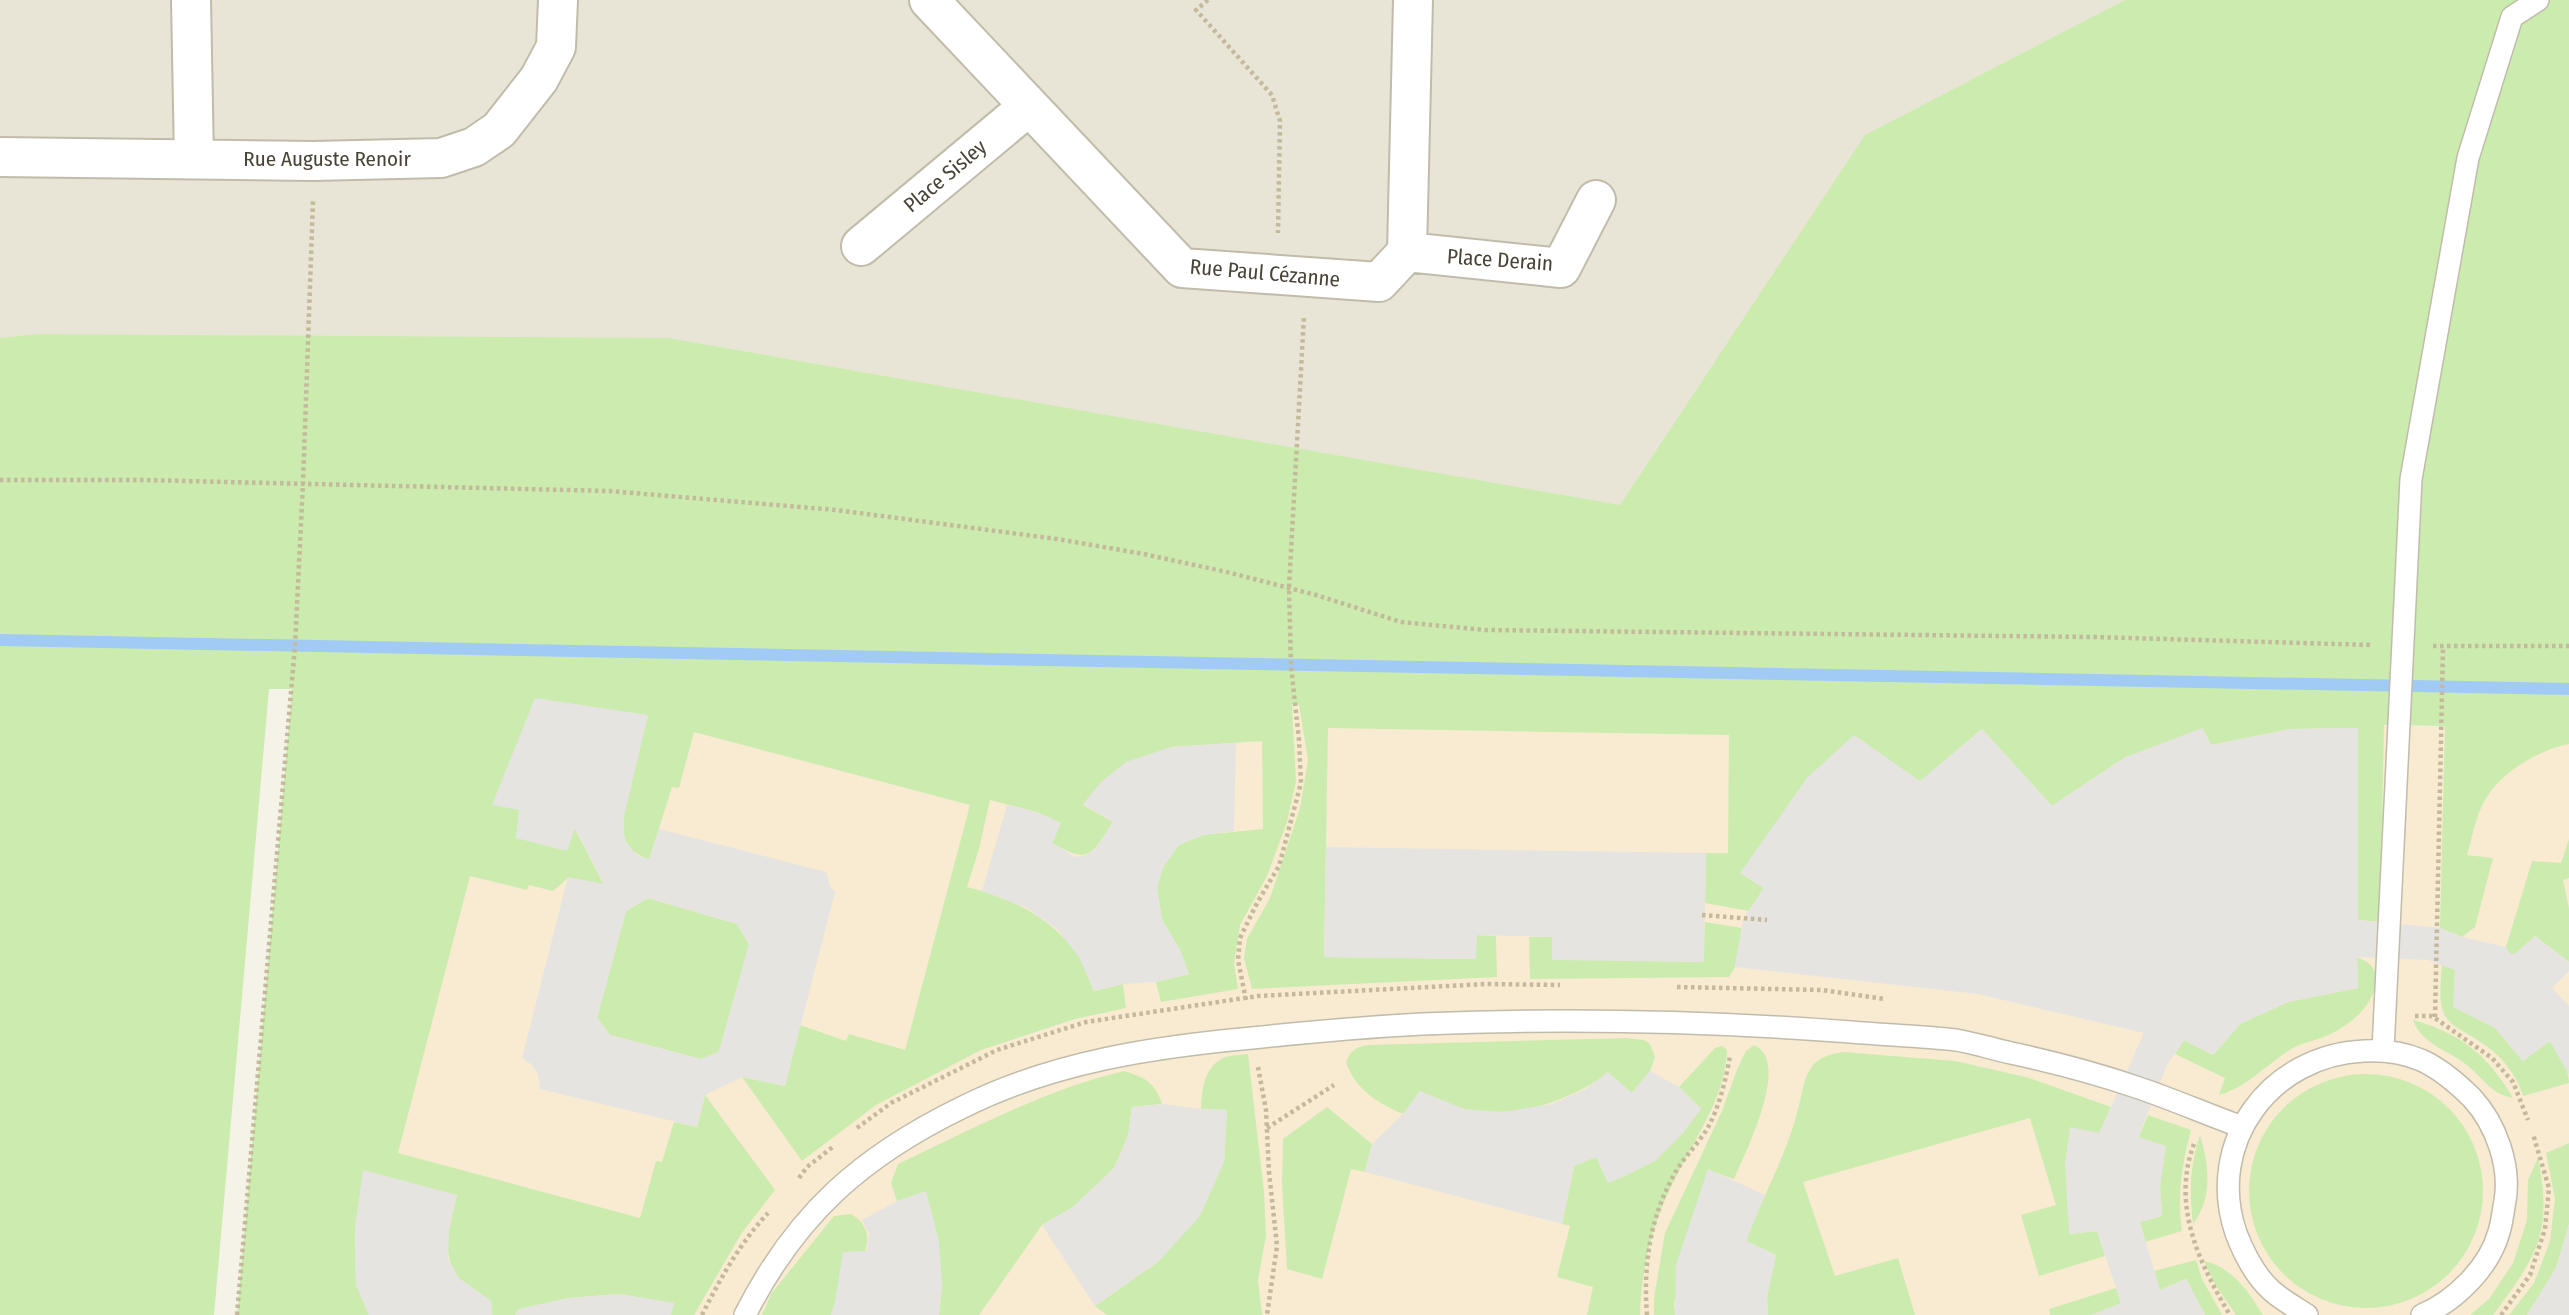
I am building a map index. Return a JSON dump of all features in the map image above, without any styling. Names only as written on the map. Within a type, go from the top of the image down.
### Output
[{"type":"street","points":[[191,0],[194,159]]},
{"type":"street","name":"Rue Auguste Renoir","points":[[0,157],[314,161],[441,158],[474,147],[499,130],[539,79],[556,47],[558,0]]},
{"type":"street","name":"Rue Paul Cézanne","points":[[929,0],[1182,268],[1379,282],[1407,253]]},
{"type":"street","points":[[1407,253],[1413,0]]},
{"type":"street","name":"Place Sisley","points":[[860,246],[1029,106]]},
{"type":"street","name":"Place Derain","points":[[1407,253],[1561,268],[1596,200]]},
{"type":"lane","points":[[2383,1050],[2411,480],[2468,158],[2512,17],[2538,0]]},
{"type":"lane","points":[[745,1315],[786,1245],[815,1209],[855,1172],[909,1137],[963,1107],[1026,1080],[1089,1061],[1159,1047],[1382,1026],[1566,1020],[1734,1024],[1955,1040],[2122,1082],[2242,1127]]},
{"type":"lane","points":[[2307,1315],[2271,1290],[2244,1255],[2229,1213],[2229,1169],[2242,1127],[2266,1092],[2300,1066],[2340,1052],[2383,1050],[2421,1060],[2443,1073],[2454,1080],[2481,1108],[2499,1142],[2507,1188],[2499,1234],[2477,1275],[2442,1307],[2422,1315]]},
{"type":"path","points":[[1208,0],[1196,10],[1272,95],[1277,107],[1291,276],[1289,588],[1291,666],[1301,783],[1279,866],[1240,938],[1238,960],[1266,1110],[1277,1246],[1267,1315]]},
{"type":"path","points":[[237,1315],[292,673],[303,483],[314,161]]},
{"type":"path","points":[[0,480],[303,483],[609,491],[836,510],[1057,539],[1169,559],[1289,588],[1401,622],[1485,630],[2093,637],[2403,646],[2569,646]]},
{"type":"path","points":[[2435,1018],[2443,646]]},
{"type":"path","points":[[1702,915],[1767,920]]},
{"type":"path","points":[[849,1135],[891,1102],[997,1050],[1086,1022],[1246,998],[1486,984],[1563,986]]},
{"type":"path","points":[[1664,987],[1822,990],[1886,999]]},
{"type":"path","points":[[1647,1315],[1644,1279],[1654,1224],[1675,1173],[1708,1128],[1727,1073],[1734,1024]]},
{"type":"path","points":[[1267,1128],[1334,1085]]},
{"type":"path","points":[[2205,1113],[2187,1162],[2186,1217],[2206,1275],[2230,1315]]},
{"type":"path","points":[[796,1183],[807,1167],[838,1143]]},
{"type":"path","points":[[702,1315],[752,1230],[770,1211]]},
{"type":"shaded area","points":[[0,0],[2569,0],[2569,729],[0,664]]},
{"type":"shaded area","points":[[385,688],[2569,729],[2569,1315],[317,1315]]},
{"type":"shaded area","points":[[535,698],[648,715],[623,821],[625,841],[638,856],[649,859],[659,829],[826,872],[835,892],[785,1086],[742,1077],[705,1095],[697,1127],[540,1089],[538,1074],[532,1065],[522,1058],[568,877],[604,884],[575,828],[567,851],[516,838],[519,810],[492,805]],"holes":[[[648,898],[737,924],[749,944],[719,1052],[701,1059],[610,1035],[597,1018],[626,911]]]},
{"type":"shaded area","points":[[2202,728],[2211,745],[2290,729],[2358,728],[2358,920],[2440,928],[2462,937],[2506,947],[2510,954],[2515,954],[2535,936],[2569,962],[2569,971],[2552,988],[2569,1006],[2569,1075],[2550,1041],[2523,1061],[2495,1028],[2453,1007],[2455,970],[2428,960],[2357,957],[2358,988],[2288,1002],[2240,1024],[2213,1055],[2184,1040],[2167,1065],[2138,1137],[2166,1146],[2160,1187],[2162,1216],[2140,1222],[2160,1290],[2186,1279],[2205,1315],[2092,1315],[2121,1303],[2097,1231],[2069,1234],[2065,1164],[2070,1127],[2099,1133],[2144,1033],[1978,994],[1735,967],[1743,919],[1764,888],[1740,873],[1807,778],[1854,735],[1920,781],[1982,729],[2052,806],[2124,758]]},
{"type":"shaded area","points":[[1236,743],[1234,831],[1203,835],[1179,845],[1163,867],[1157,888],[1162,920],[1180,950],[1189,974],[1094,991],[1079,957],[1056,928],[1025,907],[982,891],[1007,805],[1037,812],[1061,823],[1052,843],[1075,857],[1087,855],[1096,848],[1113,822],[1083,804],[1101,782],[1126,762],[1171,747]]},
{"type":"shaded area","points":[[1326,847],[1706,853],[1704,962],[1552,960],[1552,937],[1477,935],[1476,959],[1324,957]]},
{"type":"shaded area","points":[[1650,1071],[1679,1087],[1701,1109],[1682,1134],[1655,1161],[1623,1177],[1608,1183],[1596,1157],[1574,1166],[1562,1224],[1365,1172],[1372,1144],[1403,1114],[1420,1091],[1464,1109],[1503,1112],[1552,1104],[1586,1089],[1608,1072],[1632,1093]]},
{"type":"shaded area","points":[[1162,1104],[1227,1110],[1224,1162],[1200,1216],[1159,1261],[1095,1306],[1042,1225],[1073,1207],[1114,1168],[1128,1136],[1132,1107]]},
{"type":"shaded area","points":[[1708,1169],[1765,1195],[1746,1241],[1776,1255],[1767,1296],[1768,1315],[1675,1315],[1676,1265]]},
{"type":"shaded area","points":[[363,1170],[457,1195],[449,1229],[448,1259],[459,1278],[491,1301],[492,1315],[369,1315],[356,1285],[355,1227]]},
{"type":"shaded area","points":[[926,1191],[939,1242],[942,1284],[939,1315],[831,1315],[843,1252],[867,1251],[869,1233],[862,1220],[897,1201]]},
{"type":"shaded area","points":[[2569,1224],[2569,1315],[2527,1315],[2556,1268]]},
{"type":"shaded area","points":[[619,1294],[674,1303],[671,1315],[515,1315],[519,1309],[569,1298]]},
{"type":"green space","points":[[2125,0],[2569,0],[2569,744],[2520,764],[2499,782],[2484,802],[2467,855],[2493,858],[2475,927],[2462,937],[2440,928],[2445,726],[2384,725],[2380,922],[2358,920],[2358,728],[2290,729],[2211,745],[2203,729],[2124,758],[2052,806],[1982,729],[1920,782],[1740,873],[1764,888],[1749,911],[1705,903],[1706,853],[1728,853],[1729,735],[1328,728],[1324,957],[1475,959],[1476,935],[1496,936],[1497,977],[1252,989],[1244,958],[1247,939],[1270,898],[1300,808],[1308,760],[1299,705],[1292,704],[1296,781],[1287,822],[1267,876],[1240,925],[1234,964],[1238,989],[1161,1002],[1156,982],[1189,974],[1180,950],[1162,920],[1157,888],[1163,867],[1179,845],[1203,835],[1263,829],[1262,741],[1171,747],[1083,805],[1113,822],[1094,849],[1082,855],[1052,843],[1061,823],[1037,812],[990,800],[967,887],[1014,903],[1043,920],[1078,955],[1094,991],[1123,984],[1126,1008],[1075,1019],[981,1050],[876,1105],[802,1161],[742,1077],[785,1086],[800,1025],[846,1041],[849,1034],[905,1050],[970,805],[694,732],[679,788],[672,787],[649,860],[629,846],[623,828],[627,797],[648,715],[520,810],[516,838],[574,827],[604,885],[568,878],[553,891],[529,885],[527,890],[470,876],[398,1153],[640,1218],[656,1161],[662,1162],[674,1122],[697,1127],[705,1095],[775,1190],[741,1234],[694,1315],[671,1315],[673,1303],[619,1294],[569,1298],[519,1309],[515,1315],[492,1315],[491,1301],[459,1278],[449,1259],[448,1238],[457,1195],[355,1227],[356,1285],[369,1315],[237,1315],[292,689],[269,689],[214,1315],[0,1315],[0,338],[38,334],[668,338],[1620,505],[1865,135]]},
{"type":"green space","points":[[2569,839],[2569,878],[2563,880],[2569,908],[2569,962],[2535,936],[2515,954],[2509,954],[2506,947],[2532,861],[2561,863]]},
{"type":"green space","points":[[648,898],[737,924],[749,944],[719,1052],[701,1059],[610,1035],[597,1018],[626,911]]},
{"type":"green space","points":[[1705,922],[1742,928],[1735,967],[1729,977],[1530,979],[1529,937],[1553,937],[1552,959],[1703,962]]},
{"type":"green space","points":[[2357,957],[2371,965],[2376,979],[2371,998],[2359,1014],[2334,1032],[2291,1049],[2239,1087],[2219,1095],[2225,1078],[2175,1054],[2184,1040],[2213,1055],[2240,1024],[2288,1002],[2358,988]]},
{"type":"green space","points":[[2442,965],[2455,970],[2454,1007],[2495,1028],[2523,1061],[2550,1040],[2565,1066],[2569,1083],[2523,1096],[2512,1072],[2500,1058],[2447,1019],[2441,1003]]},
{"type":"green space","points":[[2413,1020],[2445,1032],[2471,1048],[2483,1058],[2513,1098],[2493,1090],[2461,1060],[2429,1041]]},
{"type":"green space","points":[[1626,1038],[1644,1040],[1650,1044],[1655,1057],[1650,1071],[1631,1094],[1608,1073],[1559,1100],[1503,1112],[1459,1108],[1420,1091],[1403,1114],[1368,1094],[1355,1080],[1346,1062],[1354,1050],[1368,1045]]},
{"type":"green space","points":[[1754,1045],[1765,1054],[1768,1069],[1767,1088],[1755,1129],[1734,1179],[1708,1170],[1674,1304],[1675,1315],[1654,1315],[1654,1298],[1665,1233],[1722,1111],[1738,1067],[1746,1051]]},
{"type":"green space","points":[[1722,1046],[1727,1050],[1716,1100],[1669,1191],[1655,1225],[1643,1279],[1640,1315],[1587,1315],[1593,1287],[1557,1277],[1570,1226],[1562,1224],[1574,1166],[1701,1109],[1679,1087],[1715,1048]]},
{"type":"green space","points":[[1843,1052],[1955,1061],[2026,1077],[2111,1107],[2099,1134],[2069,1234],[2097,1231],[2105,1256],[2039,1276],[2021,1215],[2056,1205],[2030,1118],[1803,1182],[1835,1276],[1898,1258],[1915,1315],[1768,1315],[1767,1296],[1776,1255],[1746,1241],[1788,1140],[1808,1073],[1820,1059]]},
{"type":"green space","points":[[1248,1054],[1264,1192],[1266,1236],[1258,1280],[1262,1315],[1107,1315],[1095,1306],[1159,1261],[1224,1162],[1227,1110],[1201,1109],[1203,1088],[1210,1069],[1221,1059]]},
{"type":"green space","points":[[1124,1071],[1152,1085],[1162,1104],[1132,1107],[1128,1136],[1114,1168],[1073,1207],[1042,1225],[979,1315],[939,1315],[942,1284],[926,1192],[897,1201],[891,1183],[898,1164],[1038,1099]]},
{"type":"green space","points":[[2355,1074],[2377,1074],[2411,1083],[2449,1108],[2474,1146],[2481,1168],[2481,1214],[2474,1236],[2449,1274],[2421,1294],[2400,1303],[2377,1308],[2355,1308],[2332,1303],[2311,1294],[2292,1282],[2275,1265],[2254,1225],[2249,1202],[2249,1180],[2254,1157],[2263,1136],[2275,1117],[2292,1100],[2332,1079]]},
{"type":"green space","points":[[1327,1107],[1372,1144],[1365,1172],[1351,1169],[1322,1279],[1287,1269],[1282,1184],[1283,1139]]},
{"type":"green space","points":[[2148,1115],[2191,1130],[2181,1180],[2182,1231],[2145,1242],[2140,1222],[2162,1216],[2160,1187],[2165,1146],[2138,1138]]},
{"type":"green space","points":[[2200,1135],[2206,1158],[2207,1181],[2204,1204],[2193,1224],[2191,1179]]},
{"type":"green space","points":[[2569,1143],[2569,1224],[2556,1268],[2527,1315],[2509,1315],[2534,1283],[2550,1241],[2555,1199],[2546,1153]]},
{"type":"green space","points":[[2538,1158],[2542,1184],[2542,1225],[2531,1259],[2493,1315],[2470,1315],[2489,1299],[2513,1263],[2527,1220],[2528,1180]]},
{"type":"green space","points":[[851,1214],[863,1224],[867,1236],[866,1249],[831,1315],[762,1315],[771,1294],[834,1216]]},
{"type":"green space","points":[[2196,1260],[2202,1279],[2222,1315],[2205,1315],[2186,1279],[2160,1290],[2154,1271]]},
{"type":"green space","points":[[2204,1261],[2231,1275],[2246,1289],[2263,1315],[2236,1315],[2215,1284]]},
{"type":"green space","points":[[2116,1288],[2121,1304],[2092,1315],[2050,1315],[2049,1309]]},
{"type":"waterway","points":[[0,640],[2569,689]]}]
